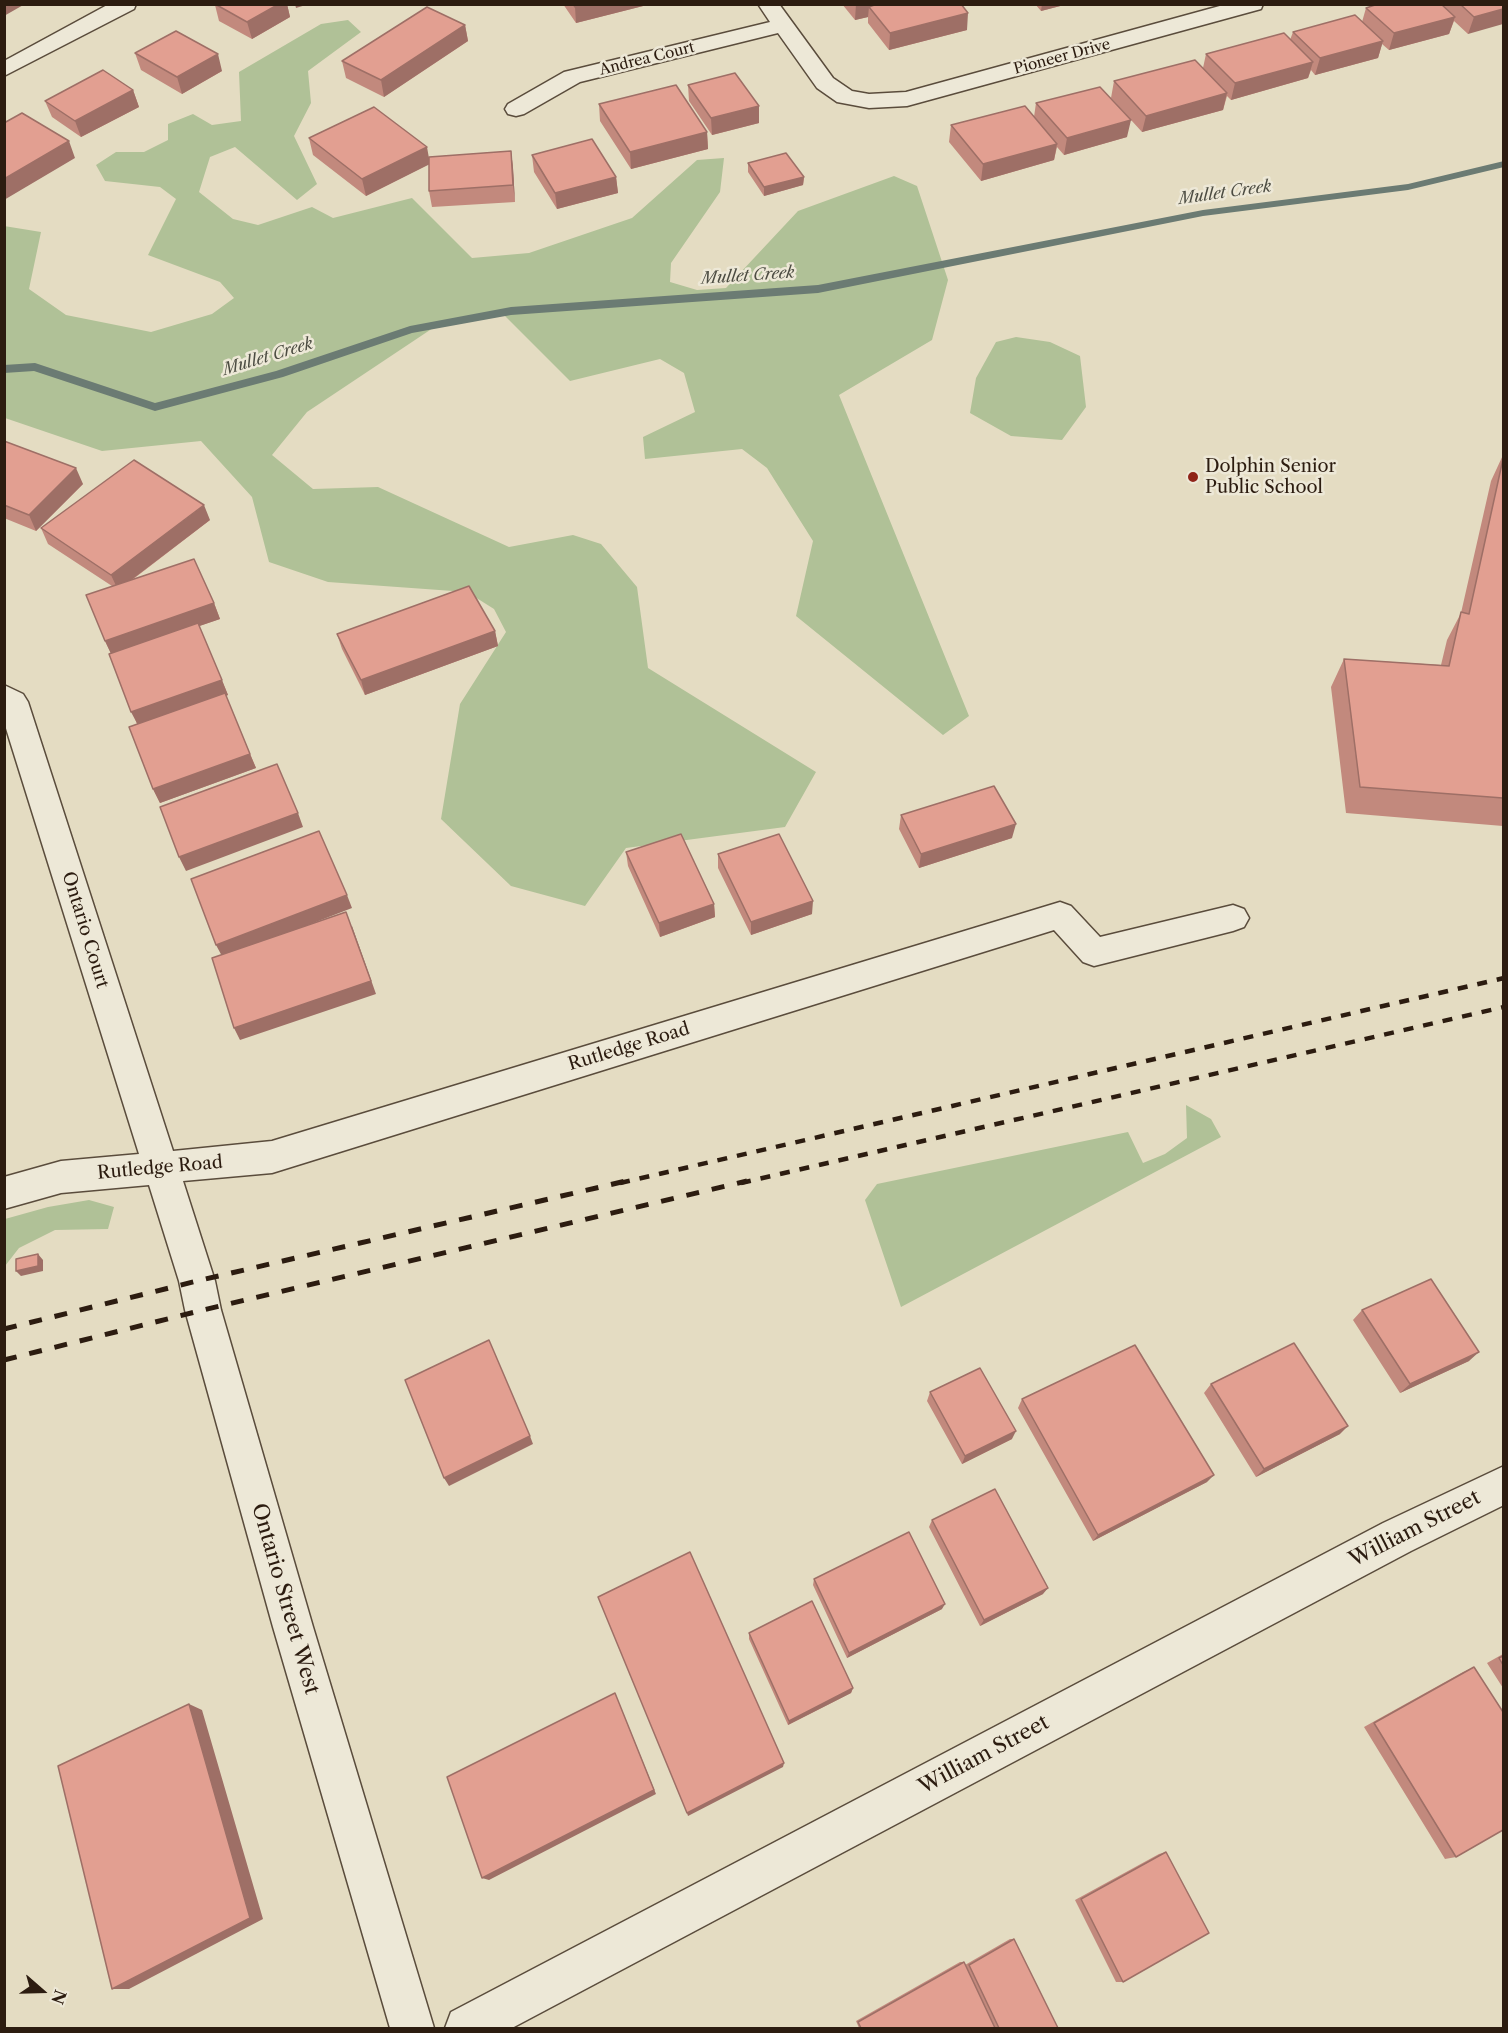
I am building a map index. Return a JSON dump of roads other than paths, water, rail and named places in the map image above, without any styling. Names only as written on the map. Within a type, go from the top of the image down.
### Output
[{"type":"street","points":[[4,70],[126,4]]},
{"type":"street","name":"Pioneer Drive","points":[[768,4],[825,83],[845,97],[869,101],[908,99],[1253,4]]},
{"type":"street","name":"Andrea Court","points":[[516,109],[572,77],[785,25]]},
{"type":"street","name":"Ontario Court","points":[[4,696],[13,702],[160,1169]]},
{"type":"street","name":"Rutledge Road","points":[[4,1193],[61,1177],[272,1157],[1060,915],[1094,952],[1233,918]]},
{"type":"street","name":"Ontario Street West","points":[[160,1169],[198,1281],[203,1310],[293,1627],[412,2028]]},
{"type":"street","name":"William Street","points":[[467,2028],[1397,1537],[1503,1485]]},
{"type":"waterway","name":"Mullet Creek","points":[[4,369],[35,367],[155,407],[279,374],[410,330],[511,311],[818,289],[1203,213],[1408,187],[1504,164]]},
{"type":"railway","points":[[620,1183],[1504,978]]},
{"type":"railway","points":[[741,1183],[1504,1007]]},
{"type":"railway","points":[[4,1329],[197,1281],[626,1181]]},
{"type":"railway","points":[[4,1360],[203,1310],[747,1181]]},
{"type":"place","name":"Dolphin Senior Public School","points":[[1193,477]]}]
